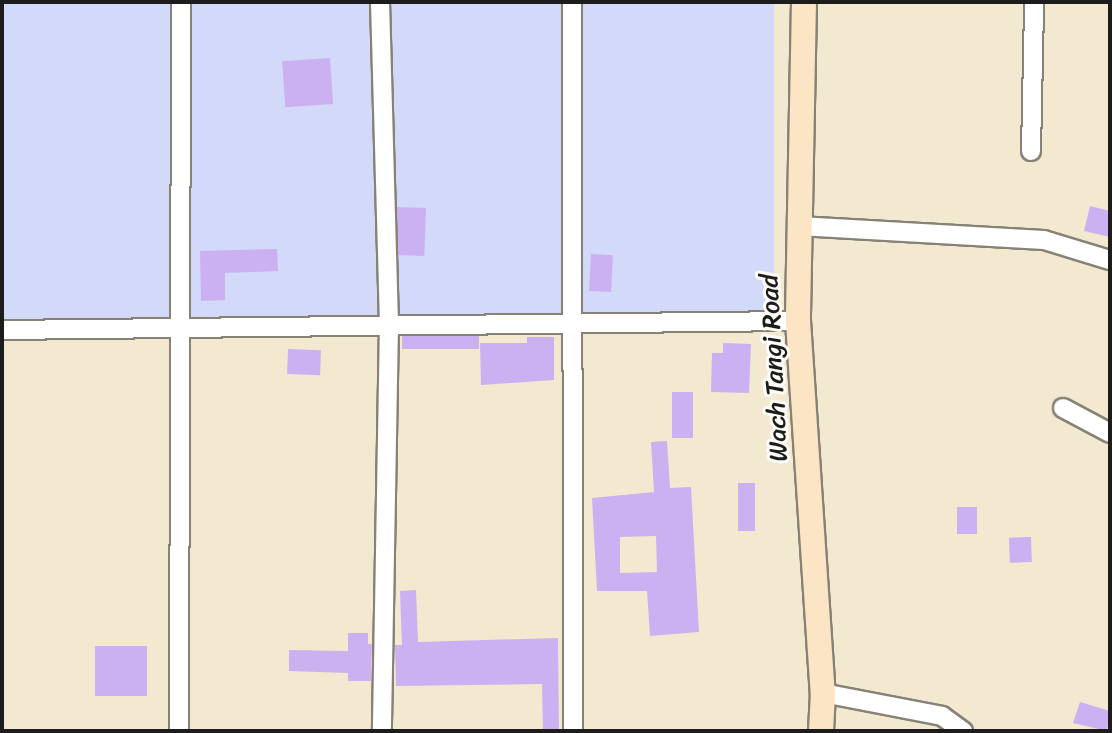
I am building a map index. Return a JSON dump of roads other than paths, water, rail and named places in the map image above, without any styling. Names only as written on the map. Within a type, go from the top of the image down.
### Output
[{"type":"main road","name":"Wach Tangi Road","points":[[804,2],[798,321],[823,693],[821,731]]},
{"type":"street","points":[[179,731],[181,2]]},
{"type":"street","points":[[380,2],[388,323],[382,731]]},
{"type":"street","points":[[572,2],[573,731]]},
{"type":"street","points":[[1031,151],[1034,2]]},
{"type":"street","points":[[799,226],[1044,240],[1110,260]]},
{"type":"street","points":[[2,330],[388,323],[798,321]]},
{"type":"street","points":[[1063,408],[1110,433]]},
{"type":"street","points":[[823,693],[942,716],[963,731]]}]
